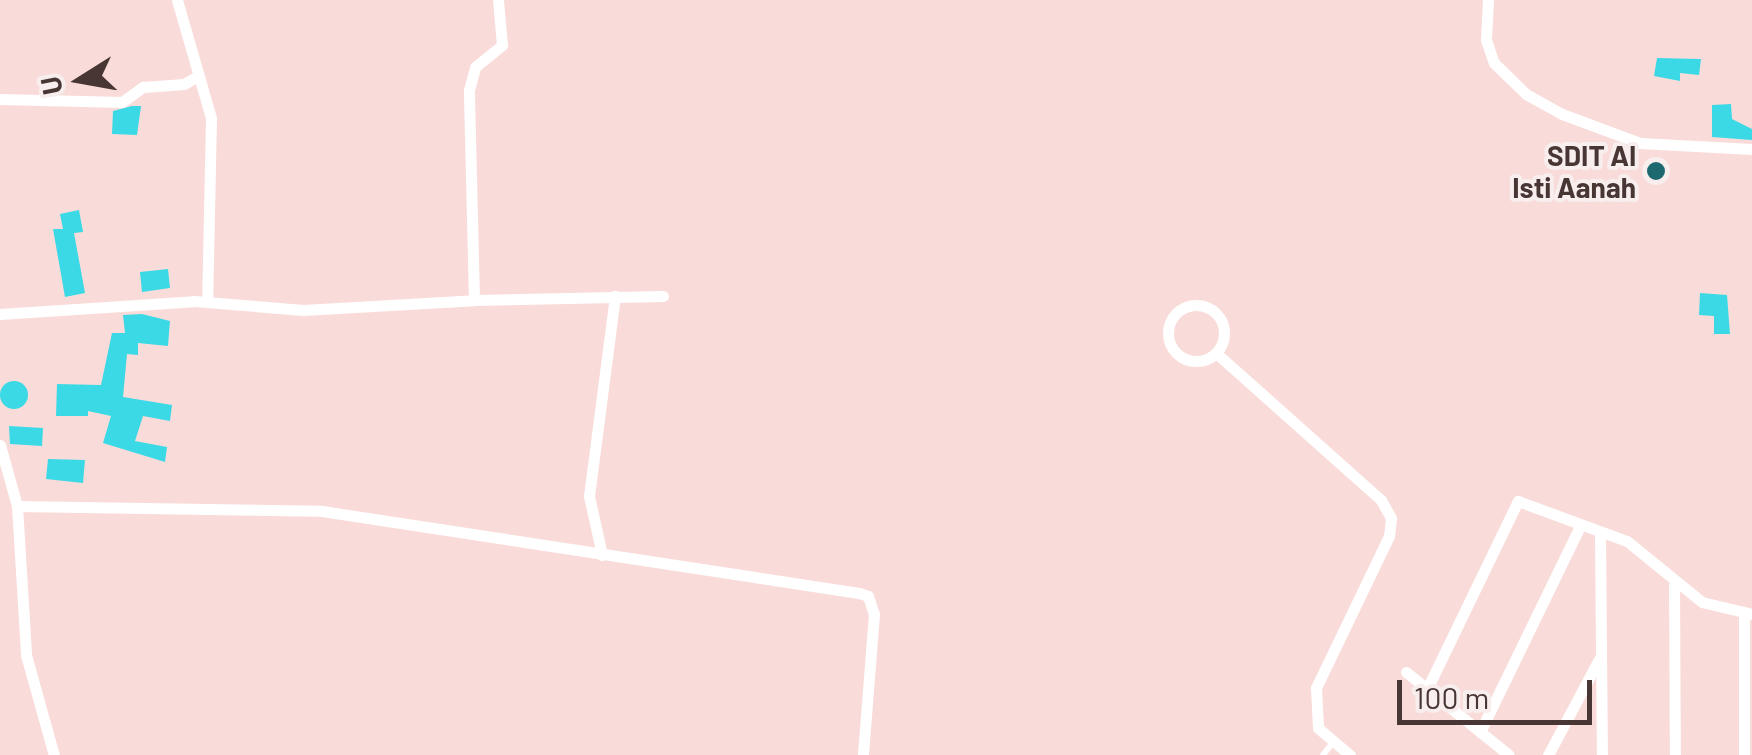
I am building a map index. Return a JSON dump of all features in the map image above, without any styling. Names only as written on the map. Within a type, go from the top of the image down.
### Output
[{"type":"street","points":[[178,0],[196,77],[212,118],[206,302]]},
{"type":"street","points":[[474,300],[469,90],[475,68],[502,44],[498,0]]},
{"type":"street","points":[[1488,0],[1486,40],[1494,63],[1550,108],[1640,143],[1752,149]]},
{"type":"street","points":[[0,99],[122,102],[143,87],[184,84],[196,77]]},
{"type":"street","points":[[602,555],[589,496],[615,296]]},
{"type":"street","points":[[0,314],[206,302],[303,310],[474,300],[664,296]]},
{"type":"street","points":[[1199,305],[1212,310],[1224,338],[1216,353],[1190,361],[1178,355],[1168,329],[1174,316],[1199,305]]},
{"type":"street","points":[[1216,353],[1381,500],[1391,518],[1389,536],[1316,688],[1318,728],[1350,755]]},
{"type":"street","points":[[0,445],[17,506],[22,626],[54,755]]},
{"type":"street","points":[[1427,690],[1518,502],[1579,528],[1627,542],[1674,585],[1702,602],[1748,613],[1744,755]]},
{"type":"street","points":[[17,506],[322,511],[868,596],[874,614],[863,755]]},
{"type":"street","points":[[1480,732],[1579,528]]},
{"type":"street","points":[[1600,534],[1602,755]]},
{"type":"street","points":[[1674,585],[1676,755]]},
{"type":"street","points":[[1548,755],[1601,654]]},
{"type":"street","points":[[1406,672],[1509,755]]},
{"type":"lane","points":[[1323,755],[1333,742]]},
{"type":"building","points":[[1657,58],[1701,59],[1699,75],[1680,73],[1680,81],[1654,76]]},
{"type":"building","points":[[1731,104],[1732,119],[1752,129],[1752,140],[1712,137],[1712,105]]},
{"type":"building","points":[[141,106],[137,135],[112,134],[113,111]]},
{"type":"building","points":[[79,210],[83,232],[74,233],[85,293],[65,297],[53,229],[63,229],[60,214]]},
{"type":"building","points":[[168,269],[170,288],[142,292],[140,272]]},
{"type":"building","points":[[1700,293],[1727,295],[1730,334],[1714,334],[1714,316],[1699,315]]},
{"type":"building","points":[[142,314],[170,321],[168,346],[138,343],[138,355],[127,354],[123,397],[172,405],[170,421],[143,416],[135,441],[167,447],[165,462],[103,443],[111,416],[88,411],[88,416],[56,416],[57,384],[101,385],[112,333],[125,333],[123,315]]},
{"type":"building","points":[[14,381],[24,385],[28,395],[24,405],[14,409],[4,405],[0,395],[4,385]]},
{"type":"building","points":[[9,426],[43,428],[42,446],[10,444]]},
{"type":"building","points":[[48,459],[85,460],[83,483],[46,479]]},
{"type":"place","name":"SDIT Al Isti Aanah","points":[[1656,171]]}]
